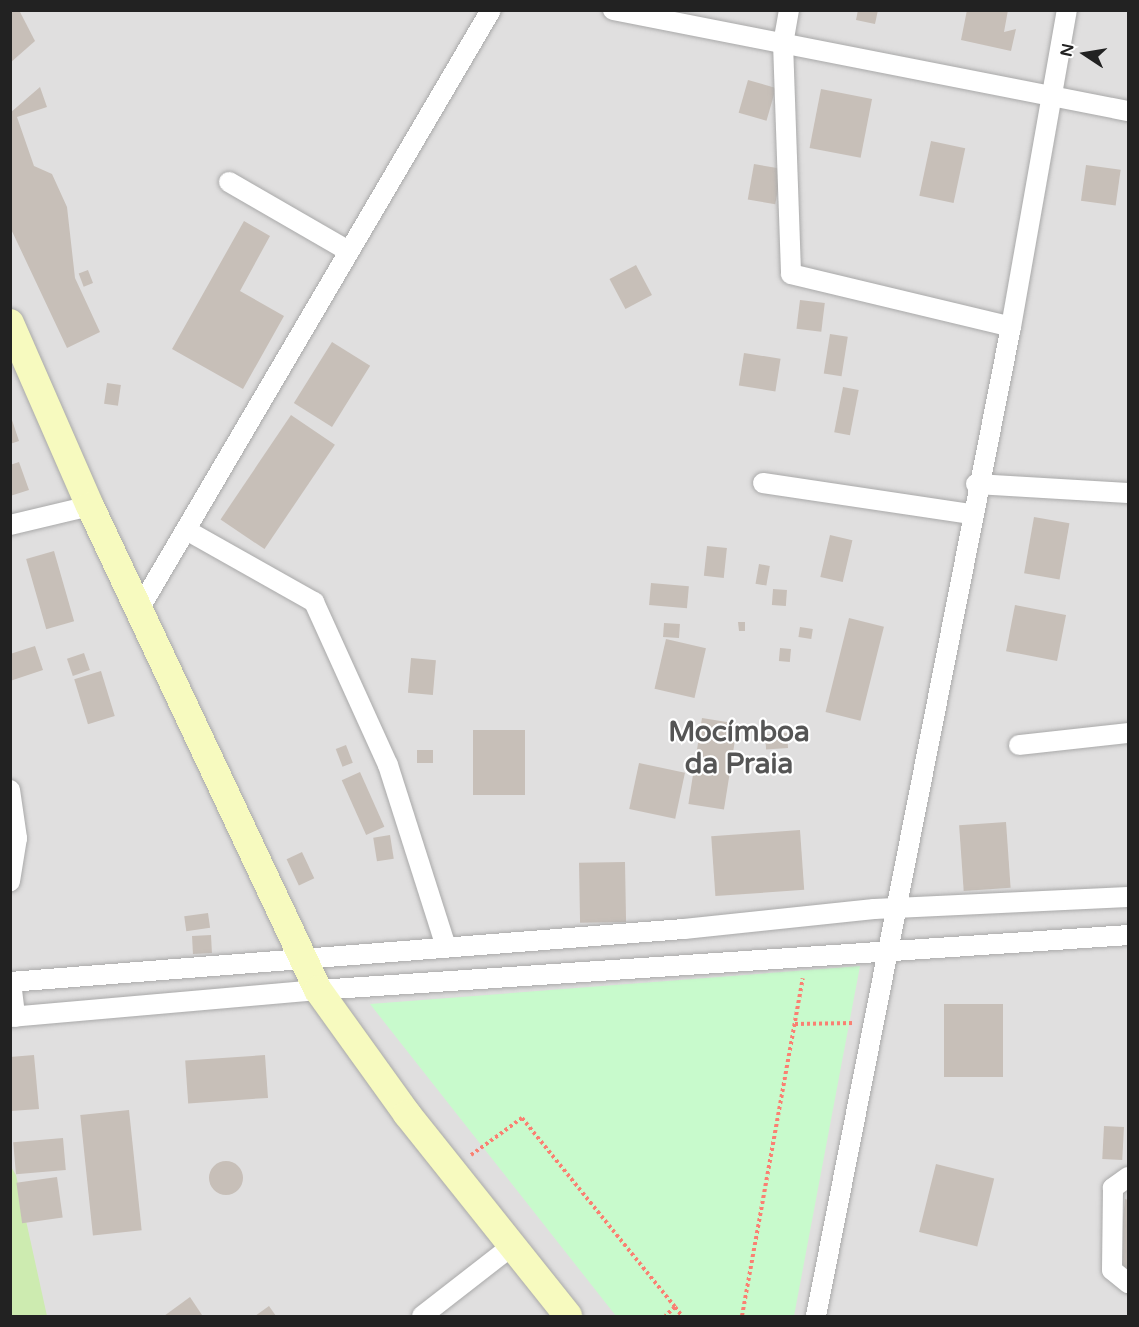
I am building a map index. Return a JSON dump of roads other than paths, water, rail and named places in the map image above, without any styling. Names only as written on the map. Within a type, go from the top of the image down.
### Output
[{"type":"street","points":[[141,606],[188,531],[347,250],[491,10]]},
{"type":"street","points":[[613,10],[1052,99],[1128,111]]},
{"type":"street","points":[[789,10],[783,43],[791,274],[1011,327]]},
{"type":"street","points":[[816,1317],[970,514],[1011,327],[1067,10]]},
{"type":"street","points":[[229,182],[347,250]]},
{"type":"street","points":[[10,323],[90,506],[141,606],[318,990],[451,1169],[568,1317]]},
{"type":"street","points":[[763,483],[970,514]]},
{"type":"street","points":[[976,484],[1128,493]]},
{"type":"street","points":[[10,525],[90,506]]},
{"type":"street","points":[[188,531],[314,602],[388,765],[446,947]]},
{"type":"street","points":[[1020,745],[1128,734]]},
{"type":"street","points":[[10,790],[17,838],[10,881]]},
{"type":"street","points":[[1128,897],[895,908],[11,982],[13,1017],[318,990],[1128,935]]},
{"type":"street","points":[[1128,1178],[1113,1188],[1112,1269],[1128,1283]]},
{"type":"street","points":[[422,1317],[512,1246]]},
{"type":"district","name":"Mocímboa da Praia","points":[[739,748]]}]
